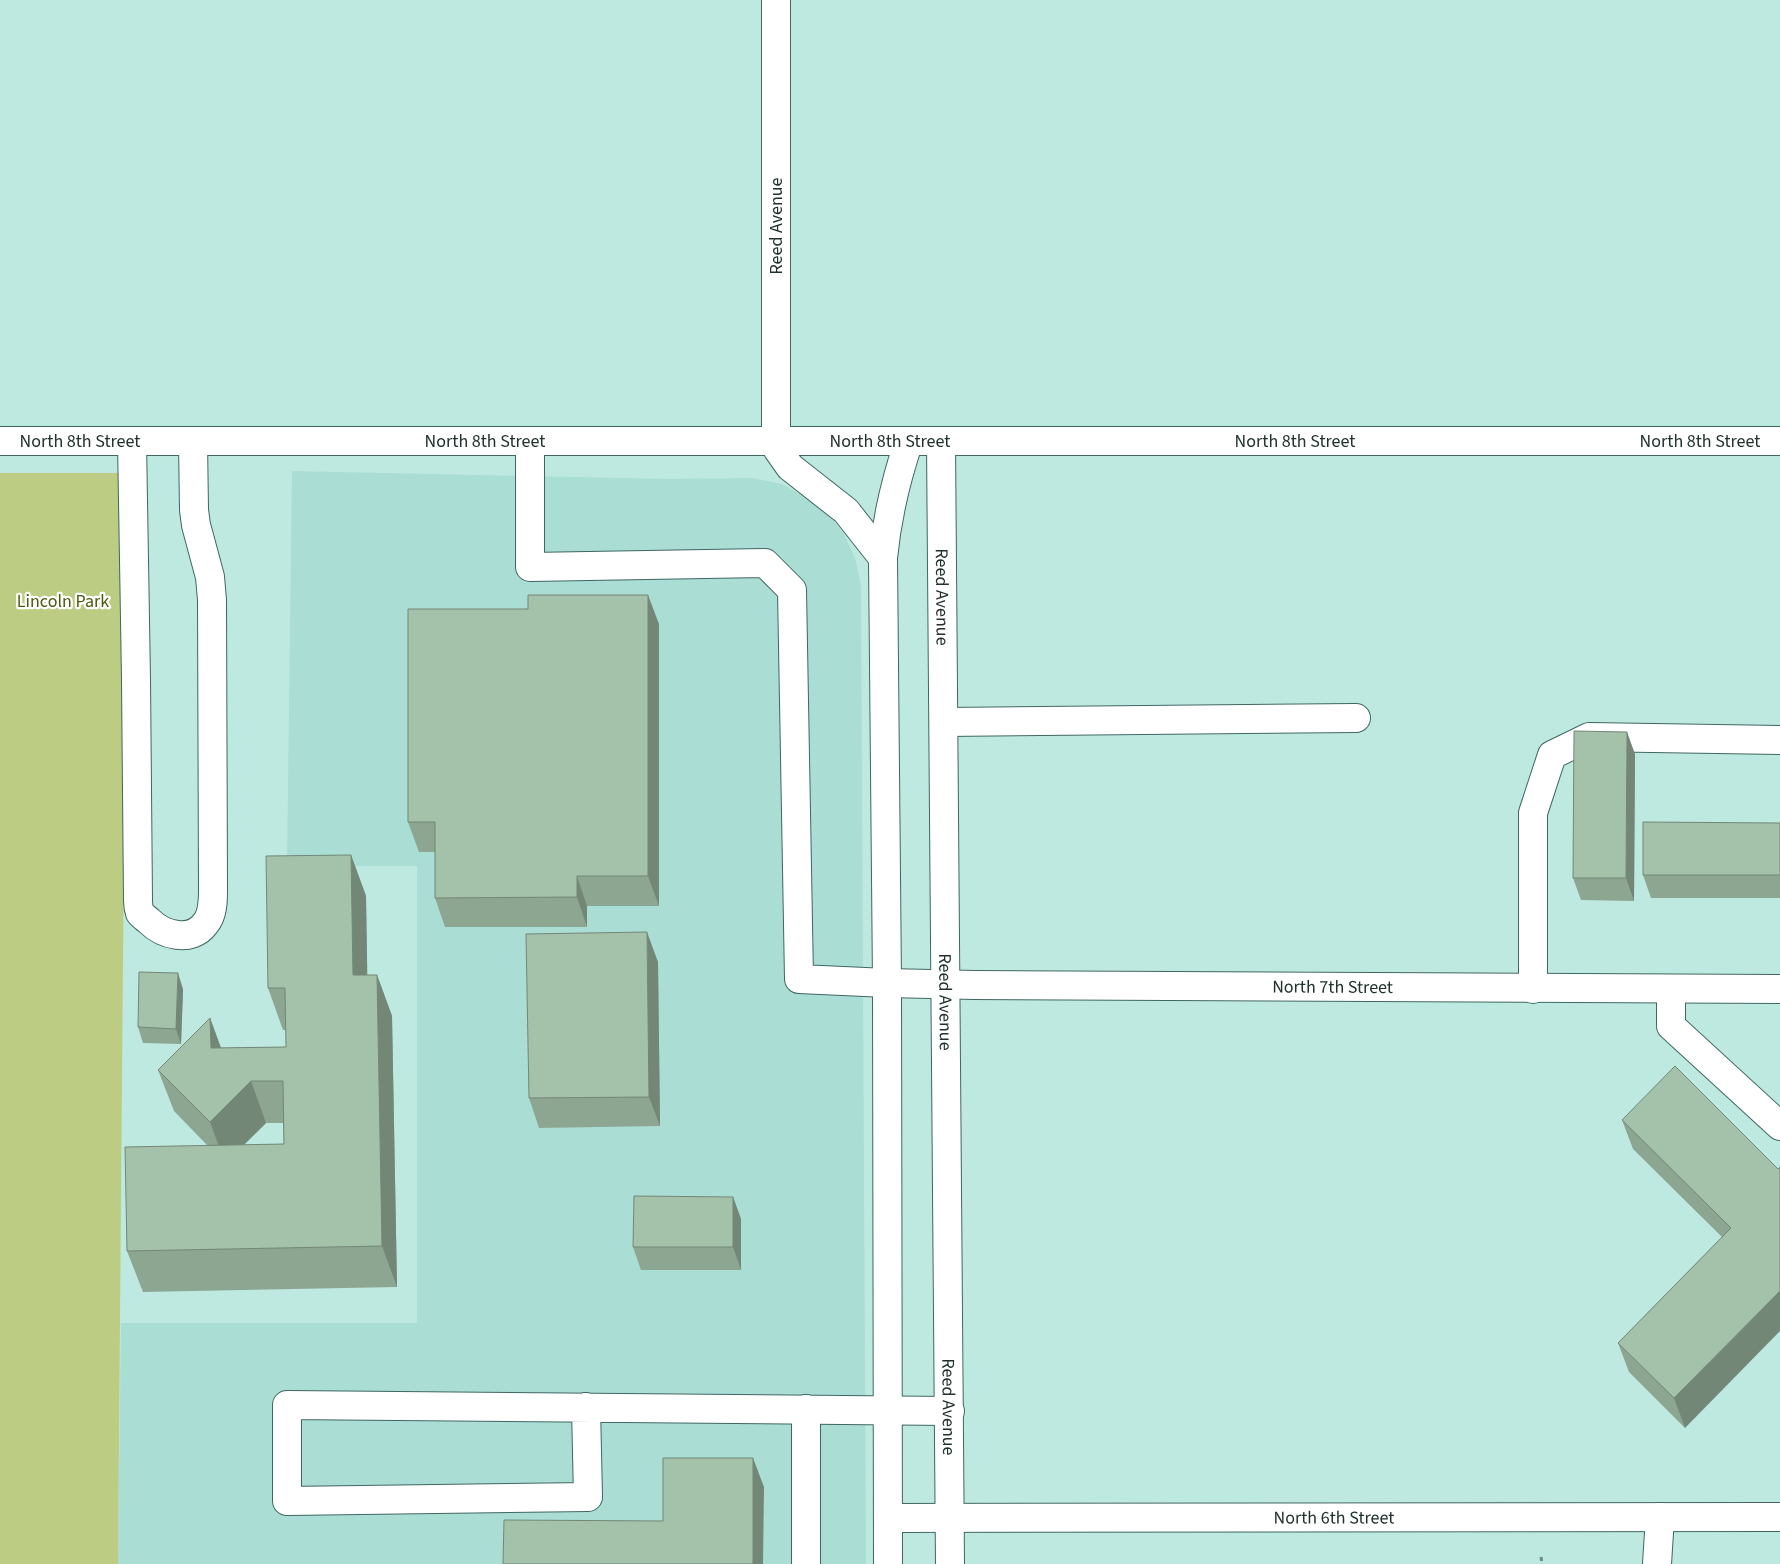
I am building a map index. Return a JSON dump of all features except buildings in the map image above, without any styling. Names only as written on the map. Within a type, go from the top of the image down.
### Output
[{"type":"street","name":"Reed Avenue","points":[[776,0],[776,440],[778,450],[790,467],[846,511],[884,558]]},
{"type":"street","name":"North 8th Street","points":[[0,441],[1780,441]]},
{"type":"street","points":[[132,441],[138,902],[140,913],[156,928],[172,935],[181,935],[199,930],[206,924],[212,905],[213,890],[212,600],[210,577],[196,525],[194,510],[193,441]]},
{"type":"street","name":"North 7th Street","points":[[530,441],[530,567],[765,563],[792,590],[800,979],[946,985],[1780,990]]},
{"type":"street","points":[[888,1564],[884,558],[894,487],[909,441]]},
{"type":"street","name":"Reed Avenue","points":[[941,441],[950,1564]]},
{"type":"street","points":[[944,722],[1356,718]]},
{"type":"street","points":[[1533,989],[1533,813],[1552,755],[1590,737],[1780,740]]},
{"type":"street","points":[[1671,989],[1671,1026],[1780,1126]]},
{"type":"street","points":[[586,1407],[588,1497],[287,1501],[287,1405],[806,1408],[950,1411]]},
{"type":"street","points":[[806,1408],[806,1564]]},
{"type":"street","points":[[1657,1564],[1660,1517]]},
{"type":"street","name":"North 6th Street","points":[[888,1518],[1780,1517]]},
{"type":"path","points":[[1541,1557],[1542,1564]]},
{"type":"shaded area","points":[[292,471],[668,479],[752,478],[782,484],[807,498],[828,513],[845,536],[856,561],[861,587],[866,1564],[118,1564],[121,1323],[417,1323],[417,866],[287,866]]},
{"type":"green space","name":"Lincoln Park","points":[[0,473],[127,473],[118,1564],[0,1564]]}]
